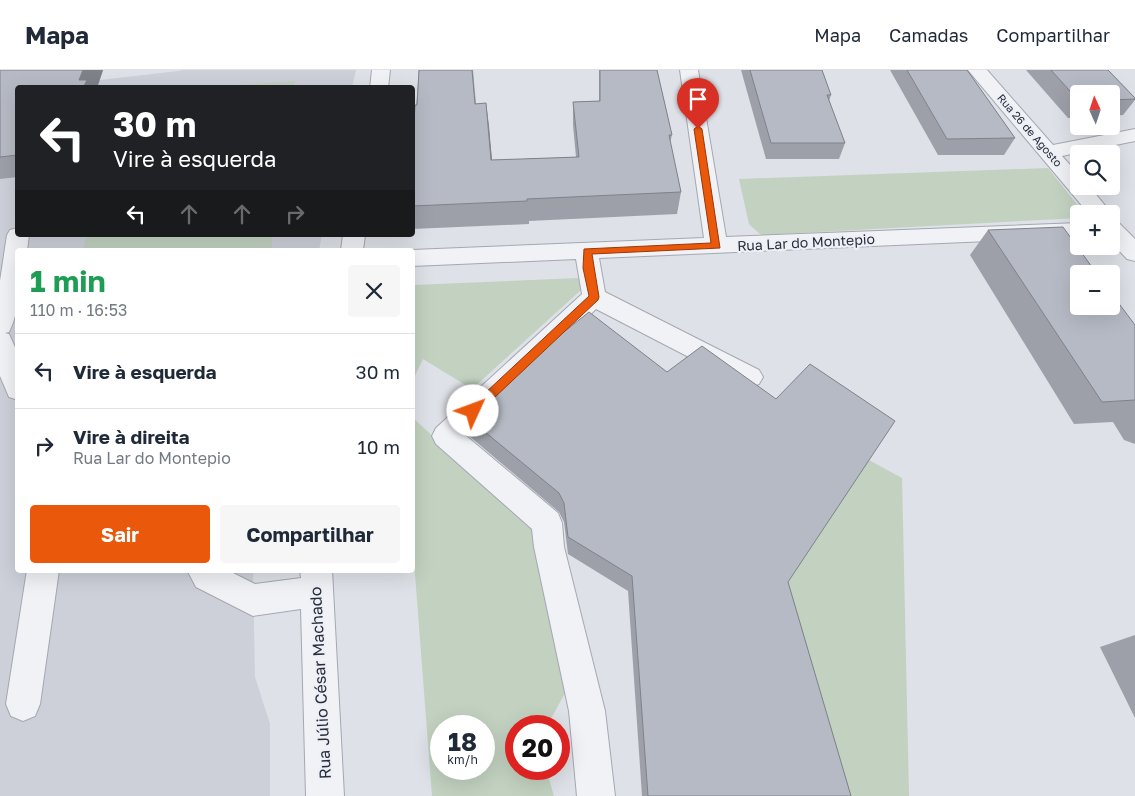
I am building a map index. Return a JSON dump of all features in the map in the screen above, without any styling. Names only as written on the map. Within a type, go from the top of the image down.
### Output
[{"type":"street","points":[[379,85],[382,70]]},
{"type":"street","points":[[689,70],[716,246]]},
{"type":"street","name":"Rua 26 de Agosto","points":[[977,70],[1093,205]]},
{"type":"street","points":[[1049,152],[1135,136]]},
{"type":"street","name":"Rua Lar do Montepio","points":[[415,258],[1070,230]]},
{"type":"street","points":[[0,234],[15,234]]},
{"type":"street","points":[[1120,236],[1135,253]]},
{"type":"street","points":[[587,251],[588,268],[594,297]]},
{"type":"street","points":[[0,324],[12,280],[15,257]]},
{"type":"street","points":[[594,297],[750,376]]},
{"type":"street","points":[[594,297],[446,436],[547,523],[549,547],[587,711],[596,796]]},
{"type":"street","points":[[0,341],[15,381]]},
{"type":"street","points":[[22,704],[44,573]]},
{"type":"street","points":[[204,573],[206,576],[253,600],[316,580]]},
{"type":"street","name":"Rua Júlio César Machado","points":[[316,580],[325,796]]},
{"type":"shaded area","points":[[186,70],[356,70],[352,85],[58,85]]},
{"type":"shaded area","points":[[15,89],[15,237],[322,237],[319,248],[15,248],[15,573],[254,573],[255,677],[270,724],[270,796],[0,796],[0,90]]},
{"type":"green space","points":[[295,81],[294,85],[240,85]]},
{"type":"green space","points":[[1048,168],[1077,205],[1070,205],[1070,218],[761,235],[749,224],[739,179]]},
{"type":"green space","points":[[87,237],[273,237],[271,248],[83,248]]},
{"type":"green space","points":[[579,278],[581,290],[472,389],[423,359],[415,376],[415,285]]},
{"type":"green space","points":[[415,420],[541,536],[565,693],[553,715],[505,715],[505,780],[549,780],[554,796],[432,796],[431,780],[495,780],[495,715],[430,715],[430,770],[415,573]]},
{"type":"green space","points":[[867,459],[902,478],[909,796],[830,796],[775,597]]},
{"type":"building","points":[[0,70],[83,70],[79,80],[87,80],[84,85],[15,85],[15,155],[0,157]]},
{"type":"building","points":[[419,70],[472,70],[475,104],[486,103],[491,160],[579,157],[573,102],[600,101],[600,70],[657,70],[672,135],[669,135],[681,192],[415,206],[415,105],[417,105]]},
{"type":"building","points":[[750,70],[822,70],[831,95],[827,95],[845,143],[771,143]]},
{"type":"building","points":[[907,70],[967,70],[1015,138],[947,139]]},
{"type":"building","points":[[1051,70],[1108,70],[1135,99],[1120,100],[1120,85],[1070,85],[1070,91]]},
{"type":"building","points":[[1063,227],[1070,237],[1070,255],[1083,255],[1090,265],[1070,265],[1070,315],[1120,315],[1120,305],[1135,325],[1135,400],[1102,402],[988,230]]},
{"type":"building","points":[[589,312],[667,372],[702,346],[776,399],[810,364],[895,421],[788,582],[851,796],[648,796],[632,576],[568,537],[564,503],[559,493],[462,413]]},
{"type":"route","points":[[473,411],[594,297],[588,268],[587,251],[716,246],[698,129]]}]
